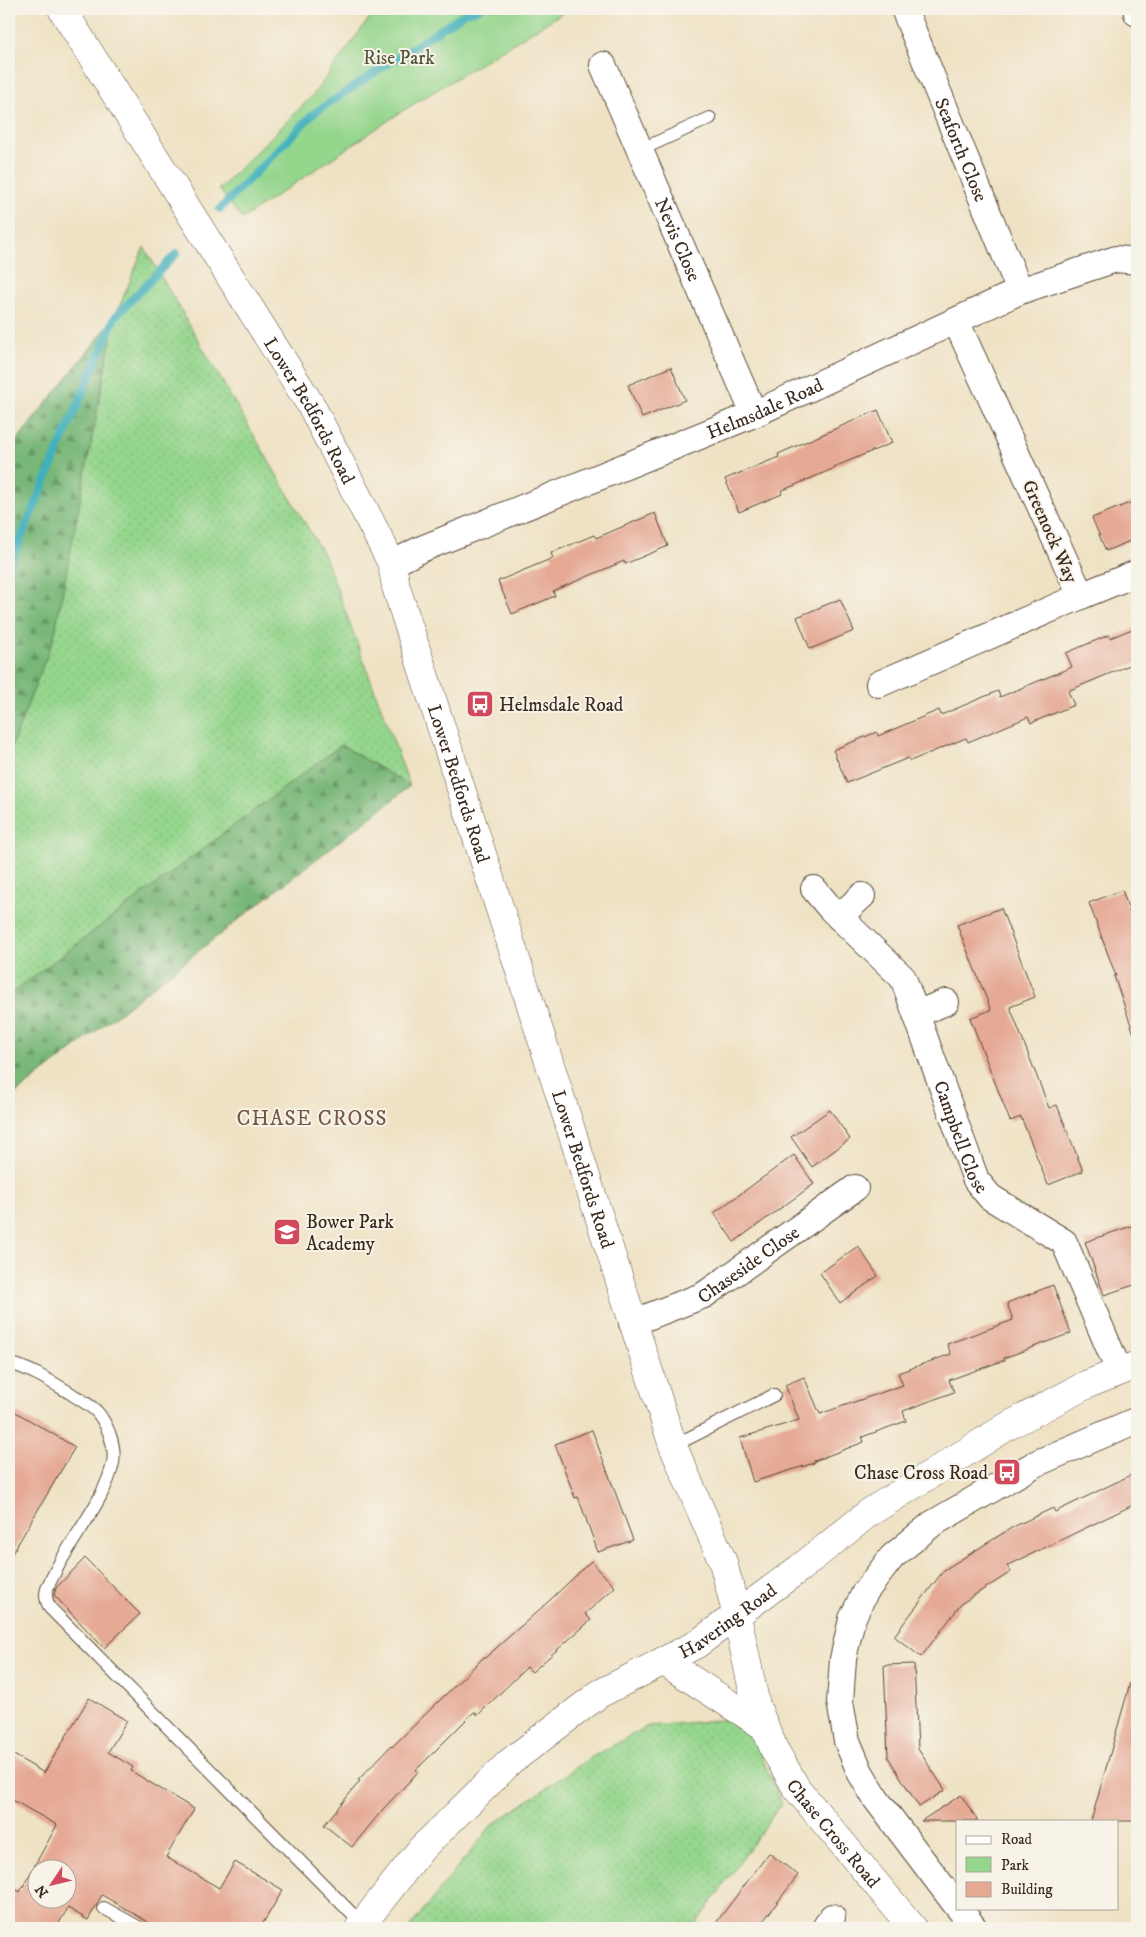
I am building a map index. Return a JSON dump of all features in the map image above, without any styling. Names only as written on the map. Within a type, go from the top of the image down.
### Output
[{"type":"street","name":"Lower Bedfords Road","points":[[62,9],[312,407],[392,564],[396,587],[632,1323],[673,1446],[724,1562],[737,1616]]},
{"type":"street","name":"Seaforth Close","points":[[904,9],[1020,291]]},
{"type":"street","name":"Nevis Close","points":[[603,65],[754,414]]},
{"type":"street","name":"Helmsdale Road","points":[[392,564],[419,550],[754,414],[1020,291],[1116,259],[1137,261]]},
{"type":"street","name":"Greenock Way","points":[[879,684],[1081,596],[956,321]]},
{"type":"street","points":[[1081,596],[1137,573]]},
{"type":"street","name":"Campbell Close","points":[[814,889],[903,978],[976,1180],[990,1197],[1064,1242],[1128,1368]]},
{"type":"street","points":[[840,917],[862,896]]},
{"type":"street","points":[[916,1014],[946,1002]]},
{"type":"street","name":"Chaseside Close","points":[[632,1323],[704,1295],[855,1188]]},
{"type":"street","name":"Havering Road","points":[[361,1926],[422,1848],[510,1762],[599,1694],[697,1644],[737,1616],[870,1512],[1008,1426],[1088,1384],[1128,1368]]},
{"type":"street","points":[[956,1904],[876,1799],[860,1772],[847,1740],[840,1702],[843,1659],[852,1619],[865,1592],[892,1557],[932,1524],[1035,1464],[1137,1420]]},
{"type":"street","name":"Chase Cross Road","points":[[737,1616],[756,1705],[774,1748],[797,1789],[913,1928]]},
{"type":"street","points":[[663,1662],[765,1727]]},
{"type":"street","points":[[960,1910],[974,1928]]},
{"type":"lane","points":[[640,150],[710,118]]},
{"type":"lane","points":[[9,1363],[23,1367],[56,1385],[97,1412],[106,1426],[114,1447],[113,1462],[103,1490],[45,1593],[45,1600],[50,1608],[361,1926]]},
{"type":"lane","points":[[673,1446],[774,1395]]},
{"type":"lane","points":[[104,1908],[140,1928]]},
{"type":"green space","name":"Rise Park","points":[[376,9],[569,9],[404,110],[242,219],[219,189],[314,94]]},
{"type":"green space","points":[[144,247],[326,559],[410,786],[341,745],[9,995],[9,753],[54,637],[115,317]]},
{"type":"green space","points":[[115,317],[54,637],[9,753],[9,450]]},
{"type":"green space","points":[[341,745],[410,786],[9,1099],[9,995]]},
{"type":"green space","points":[[744,1718],[782,1803],[693,1928],[409,1928],[491,1826],[588,1759],[648,1726]]},
{"type":"building","points":[[671,367],[685,400],[642,418],[628,385]]},
{"type":"building","points":[[878,410],[892,443],[834,467],[781,491],[782,494],[739,512],[725,479],[779,457],[778,454]]},
{"type":"building","points":[[1137,500],[1137,538],[1106,551],[1092,518]]},
{"type":"building","points":[[655,513],[668,546],[625,564],[624,561],[553,591],[555,596],[512,614],[498,581],[553,558],[551,553],[594,535],[596,538]]},
{"type":"building","points":[[840,599],[854,631],[810,649],[797,617]]},
{"type":"building","points":[[1137,627],[1137,662],[1068,691],[1074,705],[1031,723],[1028,717],[968,742],[966,738],[910,761],[908,758],[847,783],[833,750],[877,732],[878,736],[939,710],[941,715],[998,691],[1000,697],[1072,667],[1066,653],[1109,635],[1110,638]]},
{"type":"building","points":[[1122,890],[1137,933],[1137,1033],[1134,1034],[1114,976],[1116,976],[1089,903]]},
{"type":"building","points":[[1001,908],[1035,997],[1010,1007],[1049,1108],[1057,1105],[1083,1171],[1048,1185],[1021,1117],[1010,1121],[970,1018],[991,1010],[957,925]]},
{"type":"building","points":[[830,1110],[850,1139],[812,1167],[791,1137]]},
{"type":"building","points":[[794,1155],[814,1184],[734,1242],[714,1213]]},
{"type":"building","points":[[1137,1224],[1137,1284],[1104,1295],[1085,1242]]},
{"type":"building","points":[[858,1246],[878,1276],[840,1303],[820,1273]]},
{"type":"building","points":[[1053,1285],[1071,1333],[949,1380],[954,1392],[903,1411],[906,1421],[862,1437],[864,1442],[814,1461],[814,1463],[753,1482],[740,1438],[799,1420],[785,1385],[804,1377],[820,1414],[903,1385],[898,1373],[951,1354],[947,1344],[1013,1320],[1007,1303]]},
{"type":"building","points":[[9,1408],[75,1447],[9,1559]]},
{"type":"building","points":[[592,1430],[633,1540],[598,1552],[578,1497],[575,1498],[555,1444]]},
{"type":"building","points":[[1137,1472],[1137,1503],[1007,1566],[1011,1572],[962,1603],[921,1657],[894,1636],[944,1570],[1013,1527],[1053,1508],[1055,1512]]},
{"type":"building","points":[[85,1558],[140,1614],[104,1648],[54,1595],[56,1588]]},
{"type":"building","points":[[591,1561],[615,1587],[585,1614],[591,1620],[532,1672],[527,1667],[478,1715],[474,1712],[416,1770],[418,1772],[384,1808],[352,1847],[324,1825],[360,1781],[358,1780],[391,1746],[484,1657],[548,1602]]},
{"type":"building","points":[[914,1664],[918,1749],[945,1790],[919,1807],[888,1757],[884,1665]]},
{"type":"building","points":[[1131,1680],[1137,1681],[1137,1821],[1091,1820]]},
{"type":"building","points":[[89,1698],[127,1721],[108,1752],[133,1767],[131,1771],[194,1809],[166,1857],[219,1888],[235,1862],[283,1890],[260,1928],[158,1928],[102,1895],[88,1920],[71,1910],[78,1910],[78,1860],[38,1860],[57,1825],[9,1798],[9,1752],[44,1773]]},
{"type":"building","points":[[961,1795],[977,1820],[956,1821],[921,1821]]},
{"type":"building","points":[[769,1853],[798,1875],[758,1928],[712,1928]]},
{"type":"building","points":[[28,1878],[28,1910],[67,1910],[56,1928],[9,1928],[9,1885],[20,1892]]},
{"type":"waterway","points":[[220,209],[314,113],[465,13],[479,9]]},
{"type":"waterway","points":[[9,566],[115,317],[177,253]]},
{"type":"place","name":"Helmsdale Road","points":[[480,704]]},
{"type":"place","name":"Bower Park Academy","points":[[287,1232]]},
{"type":"place","name":"Chase Cross Road","points":[[1007,1472]]},
{"type":"district","name":"CHASE CROSS","points":[[312,1118]]}]
